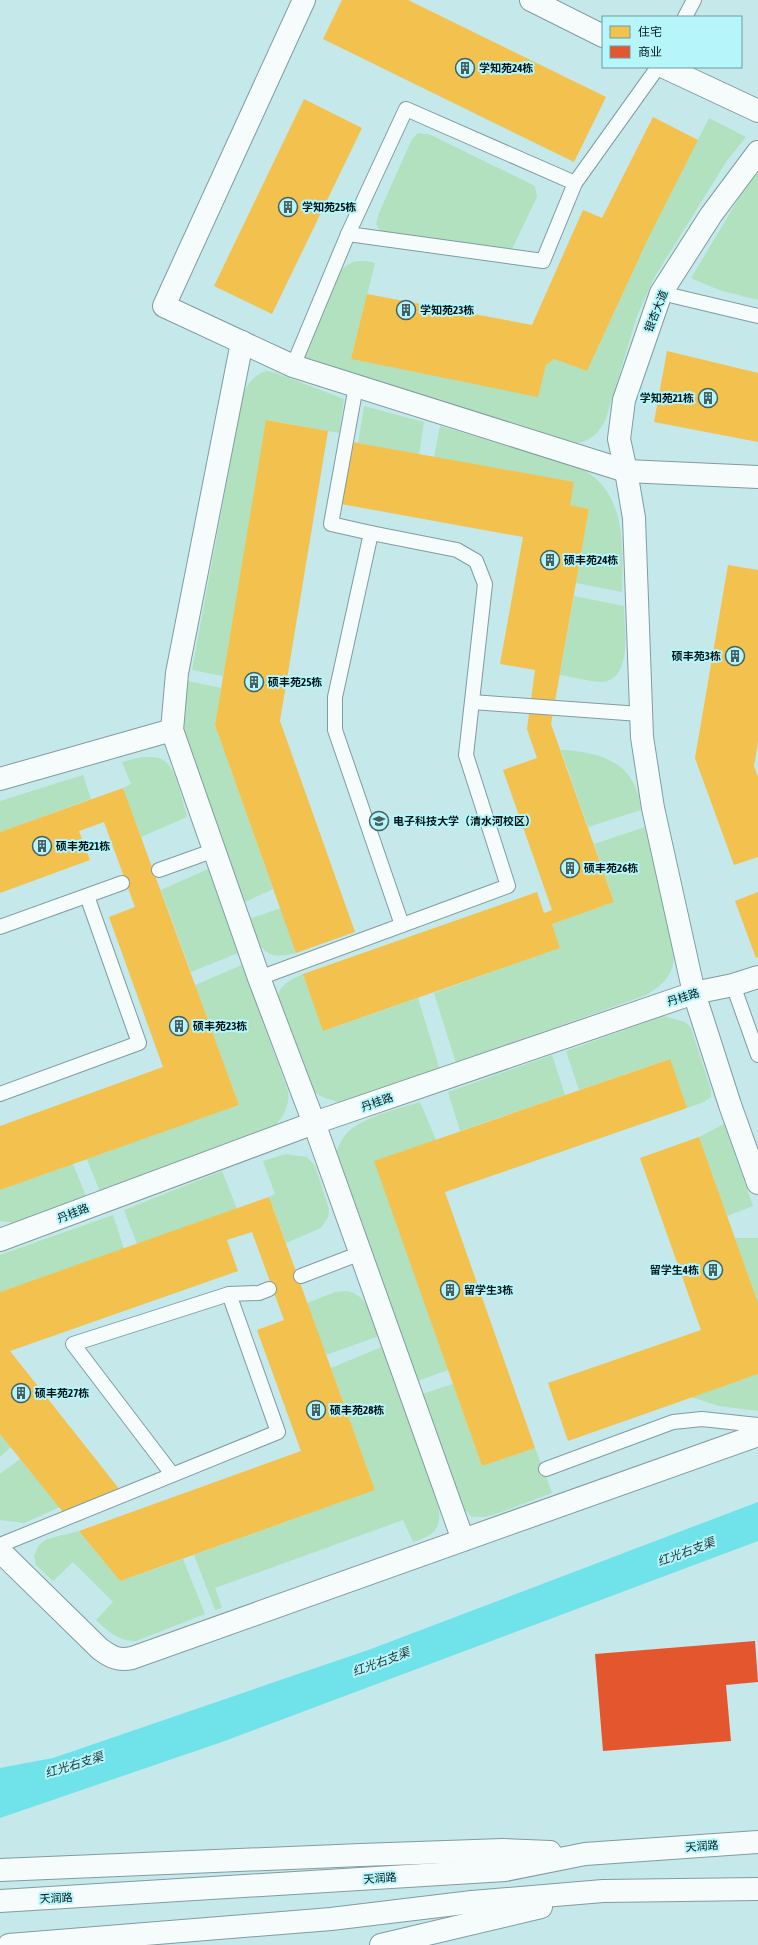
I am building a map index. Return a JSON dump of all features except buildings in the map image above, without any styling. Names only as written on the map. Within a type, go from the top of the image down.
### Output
[{"type":"street","points":[[304,0],[164,306],[293,366],[626,471],[758,478]]},
{"type":"street","points":[[531,0],[602,36]]},
{"type":"street","points":[[666,68],[758,111]]},
{"type":"street","name":"银杏大道","points":[[758,152],[711,215],[661,294],[624,400],[619,439],[634,518],[640,714],[652,808],[694,993],[730,1105],[758,1183]]},
{"type":"street","points":[[242,342],[177,673],[172,730],[259,978],[314,1123],[464,1540]]},
{"type":"street","points":[[0,779],[172,730]]},
{"type":"street","name":"丹桂路","points":[[0,1240],[314,1123],[694,993],[733,985],[758,976]]},
{"type":"street","points":[[0,1551],[100,1648],[111,1657],[123,1660],[758,1435]]},
{"type":"street","name":"天润路","points":[[0,1901],[505,1870],[585,1854],[758,1842]]},
{"type":"street","points":[[0,1870],[487,1851],[585,1854]]},
{"type":"street","points":[[9,1945],[331,1919],[472,1902],[603,1891],[758,1889]]},
{"type":"street","points":[[381,1945],[603,1891]]},
{"type":"lane","points":[[686,16],[694,0]]},
{"type":"lane","points":[[348,234],[543,261],[575,184],[657,68]]},
{"type":"lane","points":[[293,366],[348,234],[406,109],[575,184]]},
{"type":"lane","points":[[661,294],[758,316]]},
{"type":"lane","points":[[259,978],[508,886],[466,755],[486,584],[476,562],[457,550],[371,534],[331,524],[356,386]]},
{"type":"lane","points":[[371,534],[335,697],[335,730],[402,925]]},
{"type":"lane","points":[[472,702],[640,714]]},
{"type":"lane","points":[[159,870],[215,850]]},
{"type":"lane","points":[[0,927],[122,883]]},
{"type":"lane","points":[[0,1094],[139,1043],[87,896]]},
{"type":"lane","points":[[733,985],[758,1055]]},
{"type":"lane","points":[[301,1276],[361,1253]]},
{"type":"lane","points":[[172,1474],[73,1344],[229,1294],[259,1293],[269,1289]]},
{"type":"lane","points":[[0,1545],[278,1432],[229,1294]]},
{"type":"lane","points":[[546,1469],[673,1422],[702,1419],[758,1425]]},
{"type":"green space","points":[[709,118],[746,137],[726,162],[654,278],[637,316],[606,418],[600,429],[587,440],[569,444],[301,361],[340,271],[356,261],[365,261],[375,263],[351,359],[537,396],[546,365],[554,359],[587,371],[647,241]]},
{"type":"green space","points":[[418,133],[431,135],[535,186],[537,197],[511,251],[380,231],[376,224],[379,213],[412,139]]},
{"type":"green space","points":[[758,172],[758,300],[719,290],[691,278],[745,188]]},
{"type":"green space","points":[[266,371],[273,372],[344,399],[339,433],[267,420],[223,676],[192,670],[243,395],[252,380]]},
{"type":"green space","points":[[364,406],[424,422],[419,455],[358,443]]},
{"type":"green space","points":[[440,426],[578,467],[594,477],[606,490],[614,505],[619,521],[622,556],[622,592],[576,583],[589,509],[570,505],[434,457]]},
{"type":"green space","points":[[574,596],[624,606],[625,652],[623,663],[618,673],[611,680],[600,682],[560,675]]},
{"type":"green space","points":[[188,681],[221,688],[215,725],[273,889],[243,903],[183,727]]},
{"type":"green space","points":[[561,750],[583,752],[605,758],[615,763],[631,778],[638,794],[641,810],[588,827]]},
{"type":"green space","points":[[142,757],[155,757],[166,762],[170,766],[176,780],[187,817],[141,837],[123,788],[131,784],[122,762]]},
{"type":"green space","points":[[83,775],[91,799],[0,832],[0,801]]},
{"type":"green space","points":[[645,827],[674,948],[671,971],[664,981],[646,995],[456,1063],[434,993],[560,948],[552,924],[614,902],[594,844]]},
{"type":"green space","points":[[208,869],[238,953],[191,972],[161,890]]},
{"type":"green space","points":[[281,908],[296,953],[276,955],[264,950],[256,937],[249,919]]},
{"type":"green space","points":[[242,965],[288,1091],[288,1103],[281,1119],[268,1132],[100,1192],[87,1159],[239,1105],[195,985]]},
{"type":"green space","points":[[303,974],[324,1031],[418,998],[440,1070],[374,1095],[348,1102],[332,1100],[314,1092],[277,998],[284,985],[290,980]]},
{"type":"green space","points":[[664,1016],[685,1022],[691,1028],[711,1090],[711,1097],[704,1102],[687,1108],[669,1059],[579,1090],[566,1051]]},
{"type":"green space","points":[[552,1055],[565,1095],[460,1131],[448,1092]]},
{"type":"green space","points":[[420,1102],[436,1140],[375,1161],[448,1370],[415,1382],[335,1155],[346,1134],[361,1123],[381,1114]]},
{"type":"green space","points":[[724,1124],[753,1206],[727,1216],[699,1137]]},
{"type":"green space","points":[[286,1154],[307,1157],[315,1166],[329,1209],[328,1217],[321,1228],[286,1243],[269,1197],[275,1194],[263,1161]]},
{"type":"green space","points":[[73,1164],[86,1196],[16,1223],[0,1221],[0,1190]]},
{"type":"green space","points":[[222,1171],[237,1209],[137,1244],[124,1210]]},
{"type":"green space","points":[[113,1215],[124,1249],[0,1292],[0,1255]]},
{"type":"green space","points":[[735,1238],[758,1238],[758,1303]]},
{"type":"green space","points":[[347,1291],[360,1297],[365,1302],[372,1315],[379,1336],[326,1355],[307,1303],[335,1292]]},
{"type":"green space","points":[[384,1346],[438,1506],[438,1526],[431,1534],[413,1542],[403,1520],[215,1588],[222,1608],[215,1610],[194,1555],[375,1490],[331,1368]]},
{"type":"green space","points":[[758,1374],[758,1411],[719,1406],[691,1397]]},
{"type":"green space","points":[[453,1384],[482,1466],[535,1448],[552,1493],[485,1517],[472,1517],[463,1508],[422,1394]]},
{"type":"green space","points":[[0,1434],[11,1447],[0,1457]]},
{"type":"green space","points":[[20,1459],[60,1507],[24,1523],[0,1520],[0,1474]]},
{"type":"green space","points":[[79,1531],[120,1581],[183,1559],[205,1614],[136,1641],[119,1638],[114,1635],[96,1620],[113,1602],[73,1562],[53,1581],[36,1565],[34,1556],[39,1545],[47,1539]]},
{"type":"water","name":"红光右支渠","points":[[758,1502],[758,1541],[219,1743],[0,1818],[0,1768],[53,1758],[371,1649]]},
{"type":"place","name":"学知苑24栋","points":[[465,68]]},
{"type":"place","name":"学知苑25栋","points":[[288,207]]},
{"type":"place","name":"学知苑23栋","points":[[406,310]]},
{"type":"place","name":"学知苑21栋","points":[[708,398]]},
{"type":"place","name":"硕丰苑24栋","points":[[550,560]]},
{"type":"place","name":"硕丰苑3栋","points":[[735,656]]},
{"type":"place","name":"硕丰苑25栋","points":[[254,682]]},
{"type":"place","name":"电子科技大学（清水河校区）","points":[[379,821]]},
{"type":"place","name":"硕丰苑21栋","points":[[42,846]]},
{"type":"place","name":"硕丰苑26栋","points":[[570,868]]},
{"type":"place","name":"硕丰苑23栋","points":[[179,1026]]},
{"type":"place","name":"留学生4栋","points":[[713,1270]]},
{"type":"place","name":"留学生3栋","points":[[450,1290]]},
{"type":"place","name":"硕丰苑27栋","points":[[21,1393]]},
{"type":"place","name":"硕丰苑28栋","points":[[316,1410]]}]
